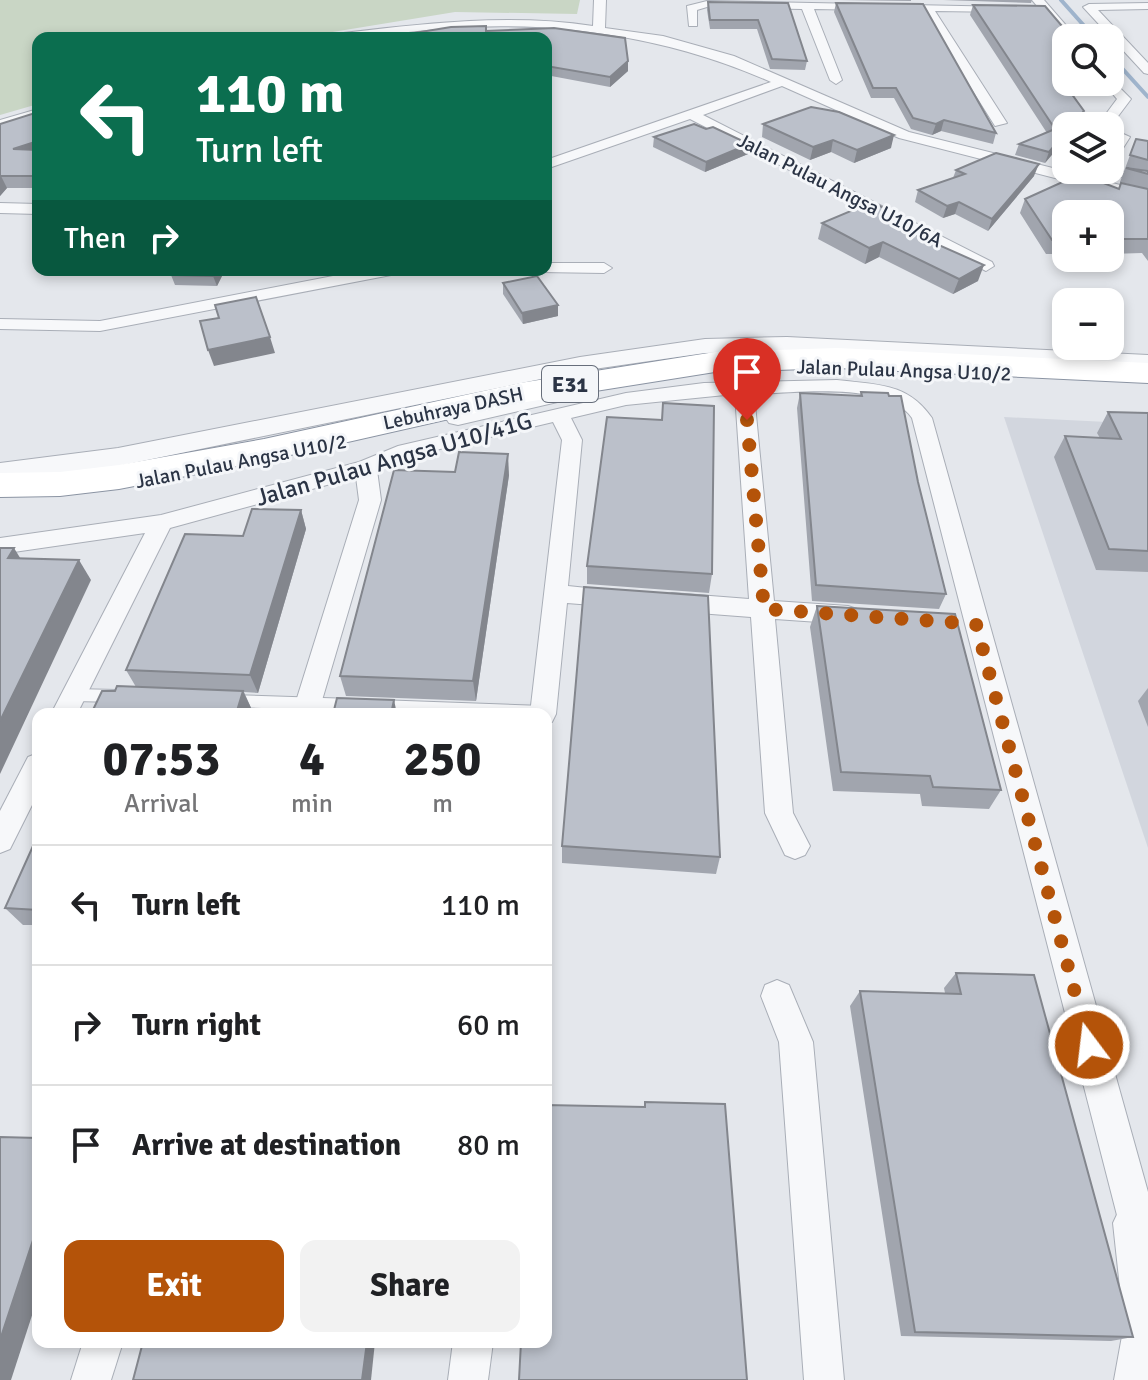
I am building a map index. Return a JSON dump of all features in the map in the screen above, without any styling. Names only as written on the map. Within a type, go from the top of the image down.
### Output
[{"type":"highway","name":"Lebuhraya DASH","points":[[0,464],[115,453],[593,357],[704,341],[834,339],[1148,359]]},
{"type":"highway","name":"Lebuhraya DASH","points":[[0,485],[60,484],[119,477],[264,450],[520,393],[715,362],[837,358],[1148,373]]},
{"type":"street","points":[[599,29],[600,0]]},
{"type":"street","points":[[693,24],[691,8],[697,5],[1017,10]]},
{"type":"street","points":[[1035,5],[1047,10],[1059,24]]},
{"type":"street","points":[[807,6],[836,80]]},
{"type":"street","points":[[1148,6],[1089,7],[1148,70]]},
{"type":"street","points":[[927,8],[1000,123]]},
{"type":"street","points":[[383,32],[440,25],[556,24],[663,40],[730,59],[904,135],[1052,169]]},
{"type":"street","points":[[552,163],[782,82]]},
{"type":"street","points":[[1114,112],[1124,99],[1121,96]]},
{"type":"street","points":[[0,124],[32,115]]},
{"type":"street","name":"Jalan Pulau Angsa U10/6A","points":[[693,115],[986,266]]},
{"type":"street","points":[[552,149],[568,157]]},
{"type":"street","points":[[1105,184],[1148,197]]},
{"type":"street","points":[[0,208],[32,209]]},
{"type":"street","points":[[552,268],[604,268]]},
{"type":"street","points":[[0,324],[100,326],[331,276]]},
{"type":"street","name":"Jalan Pulau Angsa U10/2","points":[[0,472],[118,457],[580,364],[705,346],[787,344],[1148,359]]},
{"type":"street","name":"Jalan Pulau Angsa U10/2","points":[[0,495],[122,484],[276,456],[604,385],[762,365],[876,365],[1148,382]]},
{"type":"street","name":"Jalan Pulau Angsa U10/41G","points":[[0,546],[161,523],[366,467],[405,451],[651,395],[744,388],[837,386],[887,392],[912,403],[922,418],[967,624],[1145,1231]]},
{"type":"street","points":[[744,388],[779,813],[795,846]]},
{"type":"street","points":[[544,708],[572,440],[559,414]]},
{"type":"street","points":[[307,708],[370,500],[366,467]]},
{"type":"street","points":[[69,704],[161,523]]},
{"type":"street","points":[[556,594],[868,616]]},
{"type":"street","points":[[0,840],[32,777]]},
{"type":"street","points":[[777,996],[796,1042],[824,1380]]},
{"type":"street","points":[[1145,1231],[1148,1320]]},
{"type":"street","points":[[1141,1380],[1148,1330]]},
{"type":"street","points":[[91,1380],[101,1348]]},
{"type":"street","points":[[468,1380],[472,1348]]},
{"type":"lane","points":[[1124,175],[1148,181]]},
{"type":"lane","points":[[69,704],[136,697]]},
{"type":"lane","points":[[214,700],[297,708]]},
{"type":"shaded area","points":[[1004,417],[1148,424],[1148,848]]},
{"type":"green space","points":[[0,0],[580,0],[577,14],[455,12],[333,32],[32,32],[32,106],[0,115]]},
{"type":"building","points":[[708,2],[788,3],[807,61],[772,59],[758,20],[710,20]]},
{"type":"building","points":[[836,3],[923,4],[996,133],[944,120],[936,124],[913,118],[896,88],[873,88]]},
{"type":"building","points":[[973,5],[1045,6],[1060,24],[1052,24],[1052,96],[1073,96],[1084,111],[1052,112],[1052,124]]},
{"type":"building","points":[[486,26],[486,31],[554,28],[625,38],[628,61],[610,77],[552,67],[552,32],[420,32]]},
{"type":"building","points":[[811,107],[839,112],[894,135],[857,150],[833,140],[813,147],[763,124]]},
{"type":"building","points":[[32,114],[32,143],[13,149],[32,150],[32,176],[0,177],[0,124]]},
{"type":"building","points":[[694,124],[706,129],[713,127],[749,144],[706,162],[654,137]]},
{"type":"building","points":[[1052,130],[1052,148],[1049,152],[1019,144]]},
{"type":"building","points":[[1136,139],[1148,141],[1148,160],[1130,155]]},
{"type":"building","points":[[996,153],[1039,164],[992,219],[959,202],[947,206],[918,190],[965,174],[956,170]]},
{"type":"building","points":[[1058,184],[1106,184],[1119,189],[1124,184],[1148,189],[1148,239],[1124,239],[1124,200],[1052,200],[1052,240],[1025,199]]},
{"type":"building","points":[[872,202],[896,214],[889,218],[911,229],[907,231],[984,265],[959,279],[883,242],[869,248],[822,223]]},
{"type":"building","points":[[537,276],[558,305],[522,313],[503,283]]},
{"type":"building","points":[[256,297],[270,337],[208,350],[200,321],[219,318],[215,305]]},
{"type":"building","points":[[861,392],[901,396],[918,482],[946,594],[816,585],[800,393],[862,396]]},
{"type":"building","points":[[663,403],[714,406],[712,574],[587,566],[607,417],[662,420]]},
{"type":"building","points":[[1108,412],[1148,413],[1148,551],[1109,549],[1065,436],[1121,439]]},
{"type":"building","points":[[459,452],[508,454],[473,681],[340,676],[394,470],[455,472]]},
{"type":"building","points":[[252,509],[301,510],[250,675],[126,670],[185,534],[243,536]]},
{"type":"building","points":[[0,548],[14,548],[8,558],[79,560],[0,721]]},
{"type":"building","points":[[584,587],[708,596],[720,857],[562,846]]},
{"type":"building","points":[[817,606],[955,614],[1001,790],[933,787],[930,776],[841,772]]},
{"type":"building","points":[[117,686],[243,691],[238,708],[94,708],[102,691],[115,691]]},
{"type":"building","points":[[337,698],[394,700],[392,708],[334,708]]},
{"type":"building","points":[[32,848],[32,910],[5,908]]},
{"type":"building","points":[[956,973],[1034,975],[1133,1337],[915,1332],[860,991],[961,994]]},
{"type":"building","points":[[645,1102],[725,1104],[747,1380],[519,1380],[521,1348],[552,1348],[552,1105],[645,1107]]},
{"type":"building","points":[[0,1137],[32,1138],[32,1243],[0,1340]]},
{"type":"building","points":[[141,1348],[366,1348],[362,1380],[133,1380]]},
{"type":"waterway","points":[[1061,0],[1082,24]]},
{"type":"waterway","points":[[1124,70],[1148,97]]},
{"type":"route","points":[[747,420],[764,609],[976,624],[1089,1045]]}]
